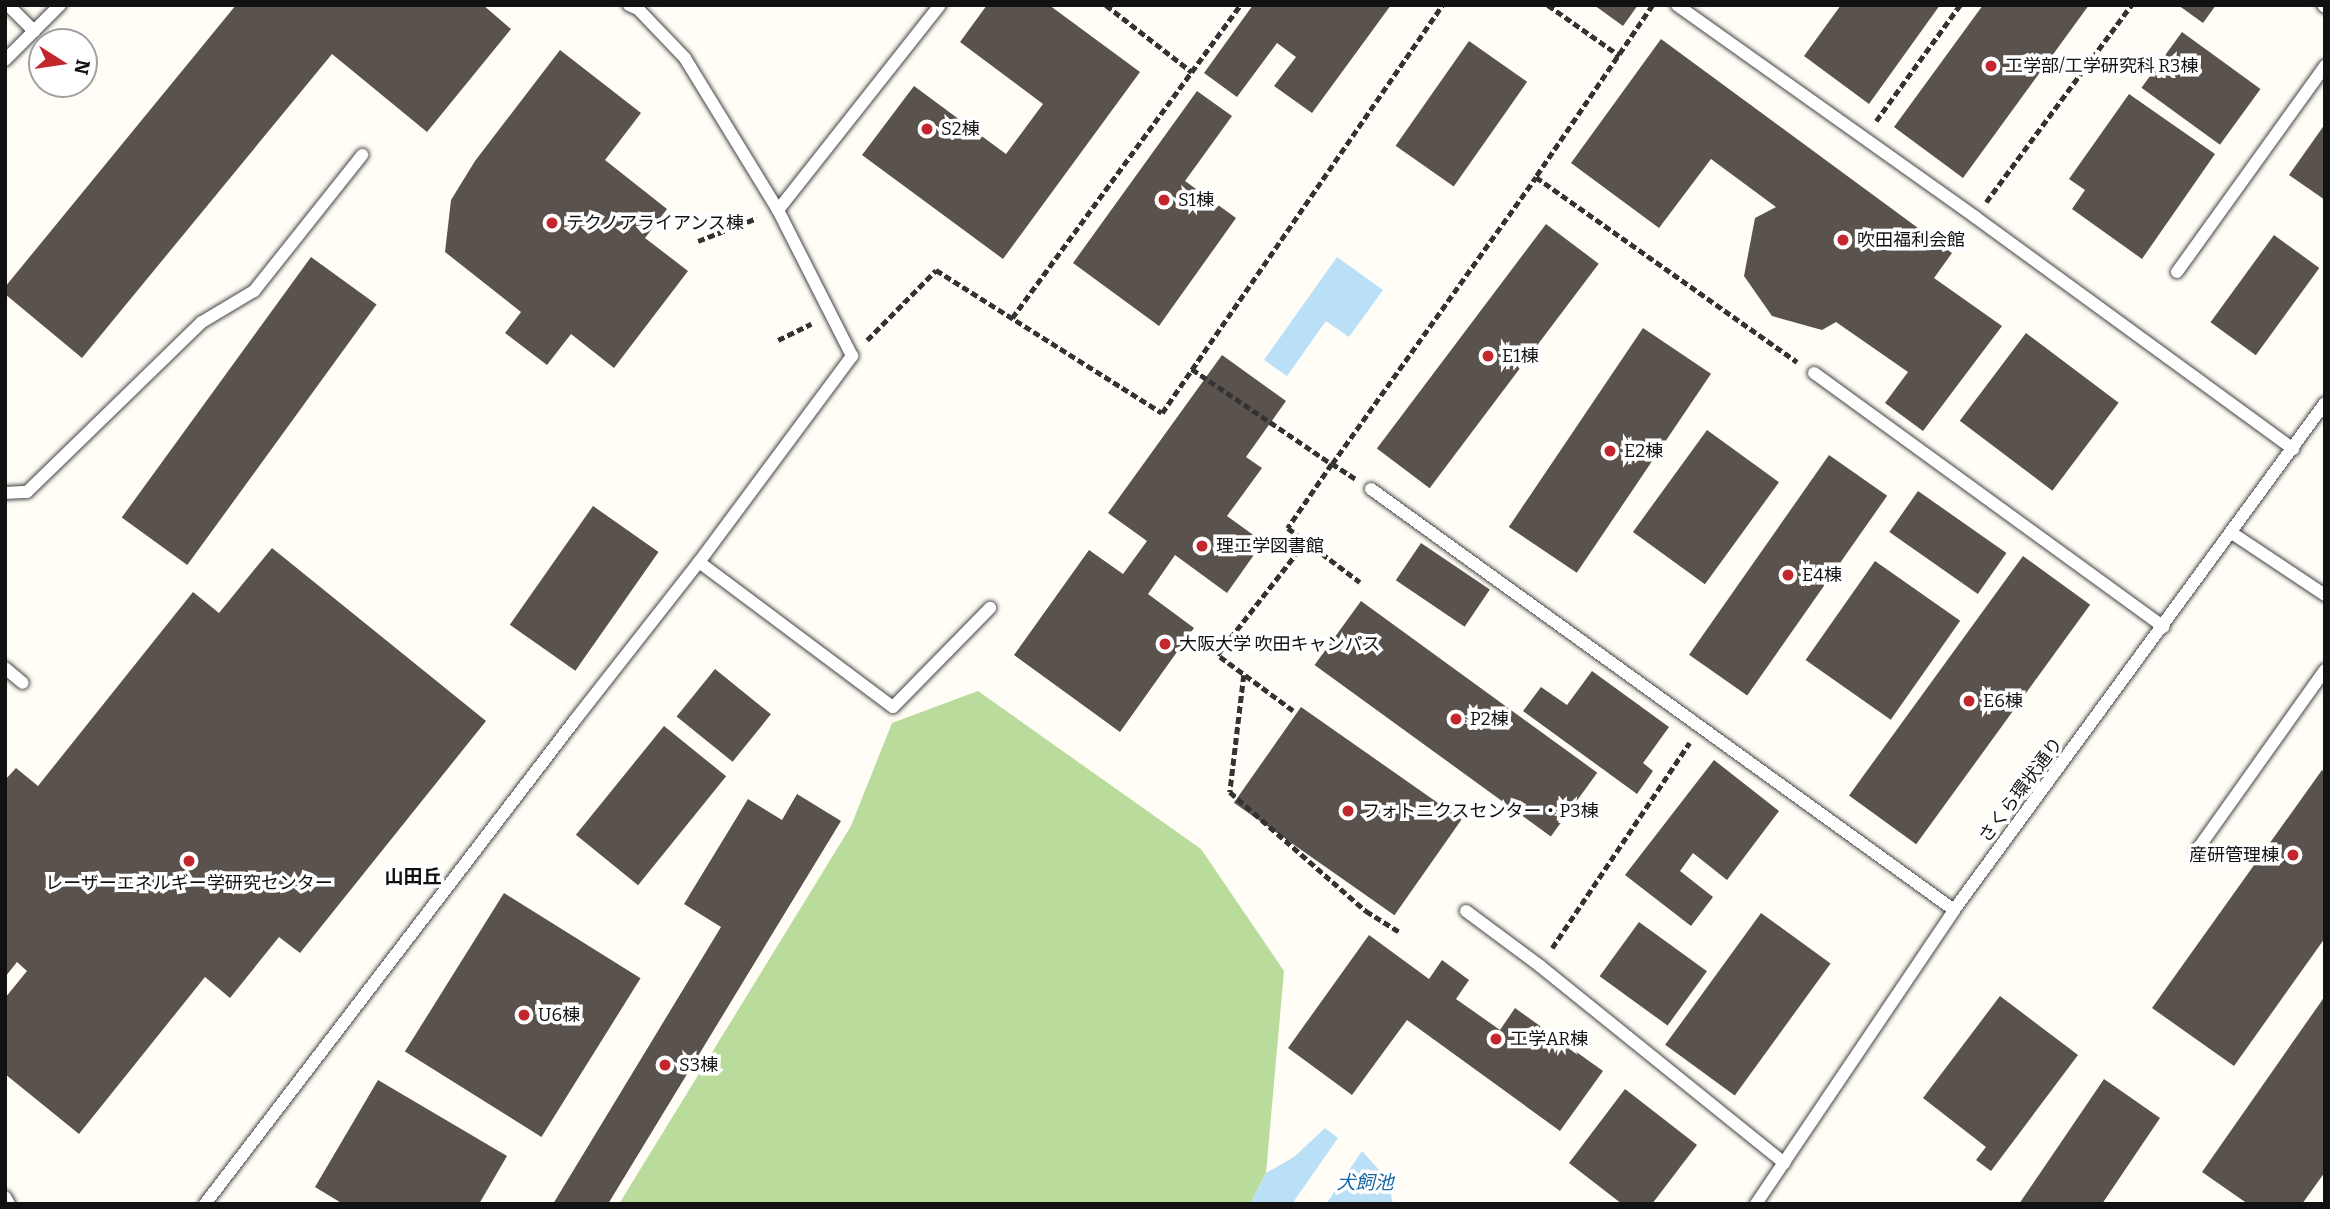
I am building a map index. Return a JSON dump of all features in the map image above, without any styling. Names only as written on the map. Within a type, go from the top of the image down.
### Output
[{"type":"lane","points":[[8,5],[31,28]]},
{"type":"lane","points":[[37,28],[60,5]]},
{"type":"lane","points":[[205,1204],[699,562],[852,356],[778,210],[685,58],[638,9],[629,5]]},
{"type":"lane","points":[[778,210],[940,5]]},
{"type":"lane","points":[[1677,5],[1975,217],[2293,449]]},
{"type":"lane","points":[[5,60],[28,37]]},
{"type":"lane","points":[[2177,272],[2325,66]]},
{"type":"lane","points":[[5,493],[27,492],[202,322],[254,291],[362,155]]},
{"type":"lane","points":[[1814,373],[2163,628]]},
{"type":"lane","name":"さくら環状通り","points":[[1756,1204],[1954,910],[2163,628],[2325,403]]},
{"type":"lane","points":[[1371,489],[1954,910]]},
{"type":"lane","points":[[2232,533],[2325,594]]},
{"type":"lane","points":[[699,562],[893,707],[990,608]]},
{"type":"lane","points":[[5,668],[23,682]]},
{"type":"lane","points":[[2197,850],[2325,670]]},
{"type":"lane","points":[[1466,911],[1540,966],[1784,1163]]},
{"type":"lane","points":[[5,1197],[9,1204]]},
{"type":"path","points":[[1106,5],[1192,72]]},
{"type":"path","points":[[1012,318],[1240,5]]},
{"type":"path","points":[[852,356],[936,270],[1162,413],[1442,5]]},
{"type":"path","points":[[1549,5],[1620,55]]},
{"type":"path","points":[[1360,582],[1287,528],[1536,177],[1653,5]]},
{"type":"path","points":[[1863,138],[1960,5]]},
{"type":"path","points":[[1975,217],[2130,5]]},
{"type":"path","points":[[1536,177],[1814,373]]},
{"type":"path","points":[[698,242],[778,210]]},
{"type":"path","points":[[778,340],[831,314]]},
{"type":"path","points":[[1192,369],[1332,464]]},
{"type":"path","points":[[1217,655],[1306,541]]},
{"type":"path","points":[[1217,655],[1293,711],[1244,675],[1217,655]]},
{"type":"path","points":[[1244,675],[1230,792],[1366,911],[1399,932]]},
{"type":"path","points":[[1540,966],[1701,725]]},
{"type":"green space","points":[[978,691],[1201,849],[1284,971],[1266,1173],[1250,1204],[619,1204],[851,826],[892,723]]},
{"type":"water","points":[[1337,257],[1383,290],[1349,337],[1326,321],[1287,376],[1264,360]]},
{"type":"water","name":"犬飼池","points":[[1325,1128],[1338,1138],[1292,1204],[1250,1204],[1266,1173],[1294,1157]]},
{"type":"water","name":"犬飼池","points":[[1362,1151],[1388,1180],[1393,1204],[1326,1204]]},
{"type":"building","points":[[236,5],[483,5],[511,29],[427,132],[332,54],[82,358],[5,294],[5,287]]},
{"type":"building","name":"S2棟","points":[[987,5],[1049,5],[1140,72],[1003,259],[862,155],[914,86],[1006,154],[1043,104],[960,42]]},
{"type":"building","points":[[1253,5],[1391,5],[1312,113],[1274,86],[1296,57],[1277,43],[1237,97],[1204,73]]},
{"type":"building","points":[[1594,5],[1638,5],[1623,26]]},
{"type":"building","points":[[1841,5],[1940,5],[1869,104],[1804,56]]},
{"type":"building","name":"工学部/工学研究科 R3棟","points":[[1983,5],[2089,5],[1963,178],[1894,127]]},
{"type":"building","points":[[2178,5],[2216,5],[2203,23]]},
{"type":"building","points":[[2182,32],[2260,89],[2220,145],[2141,88]]},
{"type":"building","name":"吹田福利会館","points":[[1661,39],[1952,253],[1934,278],[2002,326],[1923,431],[1885,403],[1908,372],[1836,322],[1822,330],[1772,316],[1744,276],[1755,218],[1776,207],[1711,159],[1659,228],[1571,163]]},
{"type":"building","points":[[1469,41],[1527,82],[1454,187],[1396,146]]},
{"type":"building","name":"テクノアライアンス棟","points":[[560,50],[641,113],[605,160],[667,209],[645,238],[688,271],[614,368],[571,334],[547,365],[505,333],[521,312],[445,252],[451,200],[475,161]]},
{"type":"building","name":"S1棟","points":[[1197,91],[1232,116],[1185,181],[1236,218],[1159,326],[1073,263]]},
{"type":"building","points":[[2129,94],[2215,154],[2142,259],[2072,209],[2085,190],[2069,179]]},
{"type":"building","points":[[2325,124],[2325,200],[2289,175]]},
{"type":"building","name":"E1棟","points":[[1546,224],[1599,264],[1430,488],[1377,448]]},
{"type":"building","points":[[2274,235],[2319,268],[2256,355],[2211,322]]},
{"type":"building","points":[[311,257],[377,305],[187,565],[122,518]]},
{"type":"building","name":"E2棟","points":[[1643,328],[1711,374],[1577,573],[1509,527]]},
{"type":"building","points":[[2026,333],[2119,403],[2052,491],[1960,421]]},
{"type":"building","name":"理工学図書館","points":[[1222,355],[1286,401],[1246,457],[1262,468],[1227,516],[1263,542],[1227,593],[1175,555],[1148,594],[1194,628],[1120,732],[1014,655],[1089,550],[1123,574],[1147,541],[1108,513]]},
{"type":"building","points":[[1707,430],[1779,482],[1705,584],[1633,532]]},
{"type":"building","name":"E4棟","points":[[1829,455],[1887,496],[1747,696],[1689,655]]},
{"type":"building","points":[[1918,491],[2006,553],[1978,594],[1889,532]]},
{"type":"building","points":[[593,506],[659,552],[575,671],[510,625]]},
{"type":"building","points":[[1421,543],[1490,589],[1465,627],[1396,580]]},
{"type":"building","name":"レーザーエネルギー学研究センター","points":[[272,548],[486,721],[300,953],[279,937],[230,998],[205,977],[79,1134],[5,1074],[5,998],[27,971],[17,962],[5,977],[5,780],[16,768],[38,786],[193,592],[219,613]]},
{"type":"building","name":"E6棟","points":[[2023,556],[2090,605],[1916,844],[1849,795]]},
{"type":"building","points":[[1875,561],[1960,621],[1891,720],[1806,660]]},
{"type":"building","name":"P2棟","points":[[1361,601],[1597,773],[1551,837],[1315,665]]},
{"type":"building","points":[[715,669],[771,714],[733,762],[677,716]]},
{"type":"building","points":[[1592,671],[1669,727],[1643,763],[1653,771],[1637,794],[1523,711],[1541,687],[1567,705]]},
{"type":"building","name":"フォトニクスセンター・P3棟","points":[[1301,707],[1462,819],[1394,915],[1234,803]]},
{"type":"building","points":[[664,726],[726,776],[638,885],[576,835]]},
{"type":"building","points":[[1714,760],[1779,811],[1727,880],[1693,853],[1680,871],[1713,897],[1691,926],[1625,875]]},
{"type":"building","name":"産研管理棟","points":[[2322,770],[2325,772],[2325,938],[2234,1066],[2152,1008]]},
{"type":"building","name":"S3棟","points":[[797,794],[841,821],[608,1204],[553,1204],[721,927],[684,904],[748,799],[782,820]]},
{"type":"building","name":"U6棟","points":[[504,893],[641,978],[541,1137],[405,1052]]},
{"type":"building","points":[[1761,913],[1831,964],[1735,1095],[1665,1045]]},
{"type":"building","points":[[1639,922],[1707,971],[1668,1026],[1600,976]]},
{"type":"building","name":"工学AR棟","points":[[1369,935],[1429,979],[1442,960],[1469,980],[1456,999],[1500,1030],[1515,1008],[1603,1071],[1560,1131],[1407,1020],[1352,1095],[1288,1048]]},
{"type":"building","points":[[2000,996],[2078,1055],[1991,1171],[1976,1160],[1986,1147],[1923,1098]]},
{"type":"building","points":[[2325,996],[2325,1172],[2302,1204],[2248,1204],[2202,1172]]},
{"type":"building","points":[[2104,1079],[2160,1118],[2102,1204],[2019,1204]]},
{"type":"building","points":[[378,1080],[507,1156],[479,1204],[343,1204],[315,1187]]},
{"type":"building","points":[[1625,1089],[1697,1145],[1652,1204],[1622,1204],[1569,1163]]},
{"type":"place","name":"工学部/工学研究科 R3棟","points":[[1991,66]]},
{"type":"place","name":"S2棟","points":[[927,129]]},
{"type":"place","name":"S1棟","points":[[1164,200]]},
{"type":"place","name":"テクノアライアンス棟","points":[[552,223]]},
{"type":"place","name":"吹田福利会館","points":[[1843,240]]},
{"type":"place","name":"E1棟","points":[[1488,356]]},
{"type":"place","name":"E2棟","points":[[1610,451]]},
{"type":"place","name":"理工学図書館","points":[[1202,546]]},
{"type":"place","name":"E4棟","points":[[1788,575]]},
{"type":"place","name":"大阪大学 吹田キャンパス","points":[[1165,644]]},
{"type":"place","name":"E6棟","points":[[1969,701]]},
{"type":"place","name":"P2棟","points":[[1456,719]]},
{"type":"place","name":"フォトニクスセンター・P3棟","points":[[1348,811]]},
{"type":"place","name":"産研管理棟","points":[[2293,855]]},
{"type":"place","name":"レーザーエネルギー学研究センター","points":[[189,861]]},
{"type":"place","name":"U6棟","points":[[524,1015]]},
{"type":"place","name":"工学AR棟","points":[[1496,1039]]},
{"type":"place","name":"S3棟","points":[[665,1065]]},
{"type":"district","name":"山田丘","points":[[413,877]]}]
